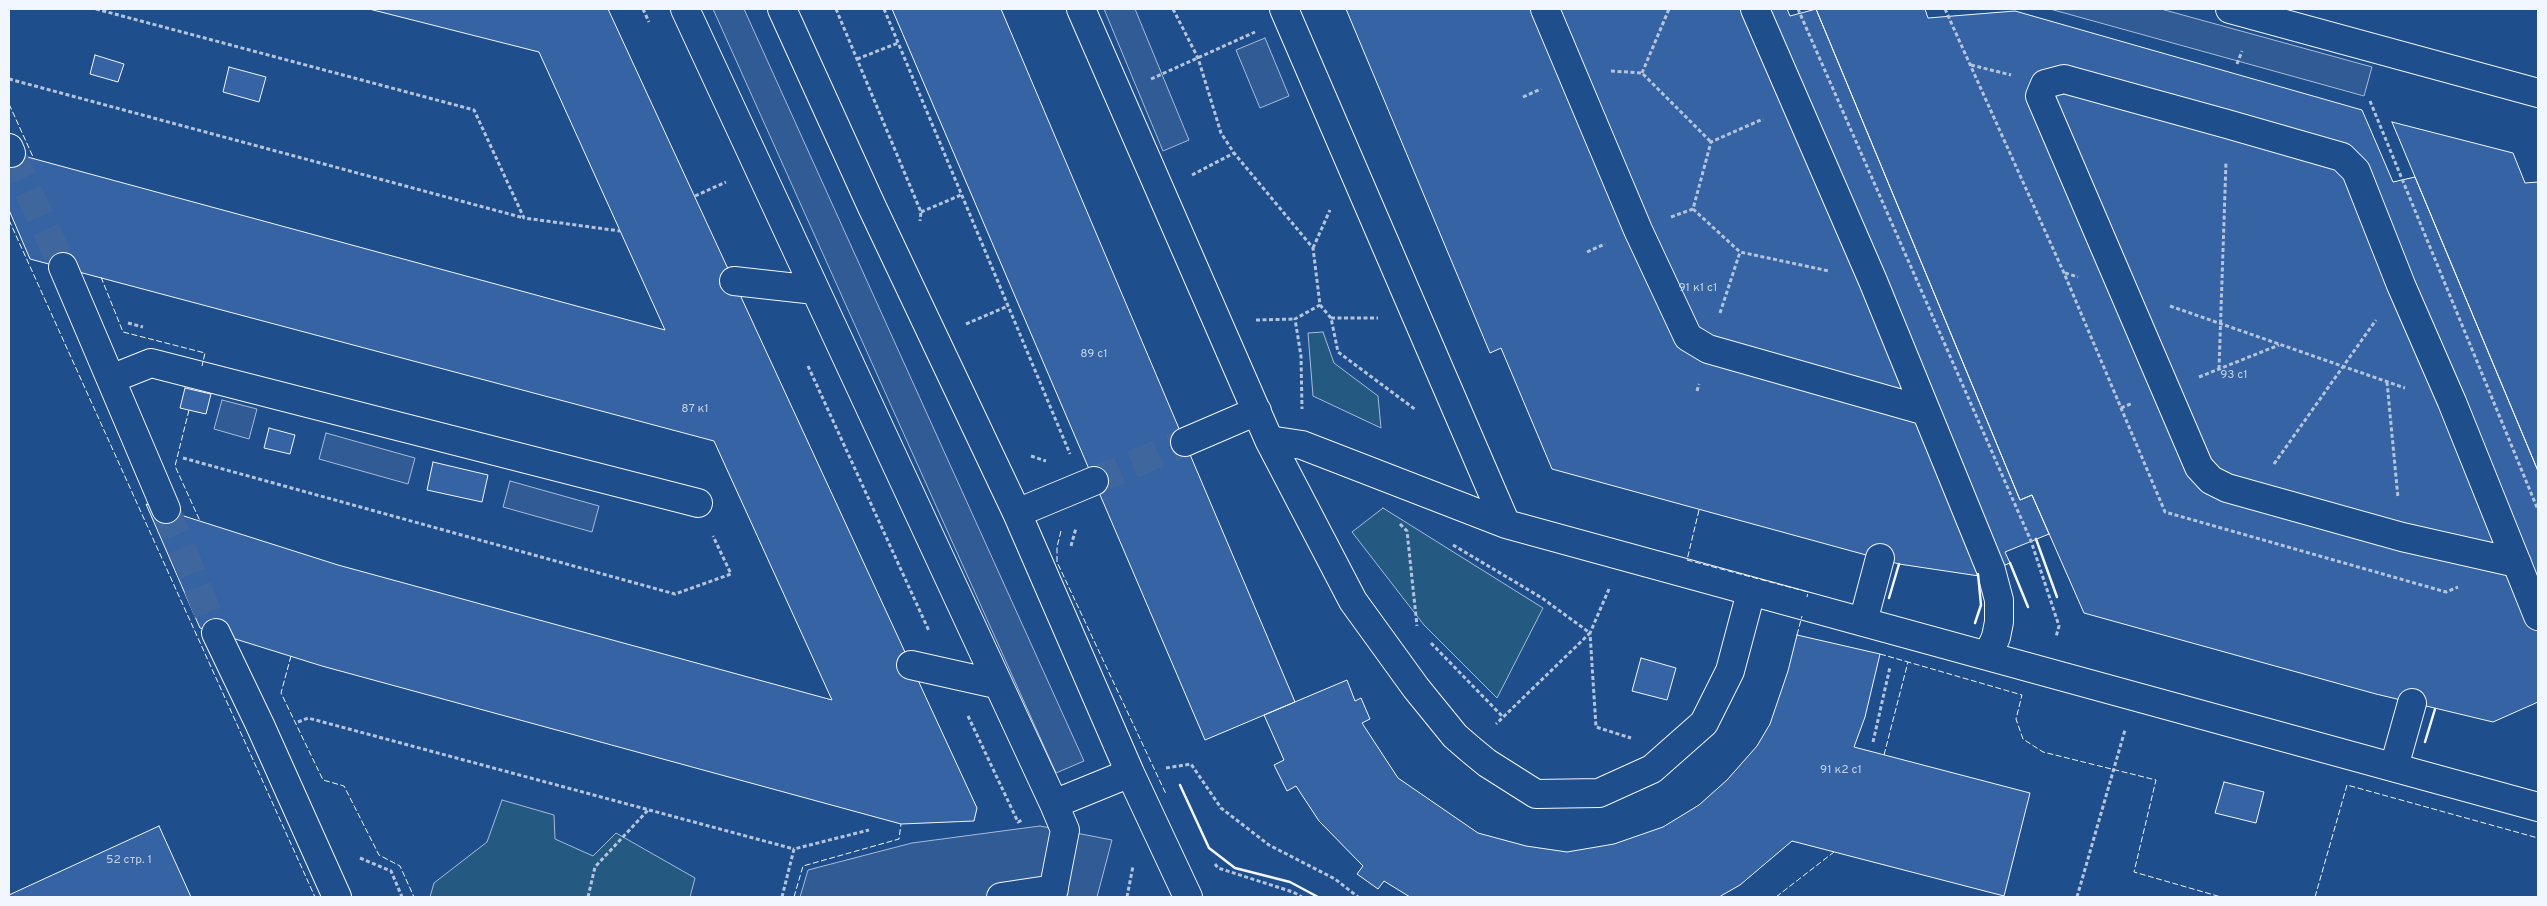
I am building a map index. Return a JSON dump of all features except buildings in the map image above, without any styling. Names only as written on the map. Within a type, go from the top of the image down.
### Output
[{"type":"lane","points":[[685,9],[1065,830],[1053,893],[1001,897]]},
{"type":"lane","points":[[782,9],[872,207],[1018,513],[1130,773],[1188,897]]},
{"type":"lane","points":[[1081,9],[1269,440],[1353,601],[1416,688],[1455,736],[1487,763],[1536,794],[1599,793],[1652,769],[1704,723],[1730,671],[1751,592]]},
{"type":"lane","points":[[1545,9],[1638,230],[1688,337],[1708,349],[1926,411]]},
{"type":"lane","points":[[1755,9],[1873,281],[1991,570],[1999,600],[1999,622],[1996,638],[1988,656]]},
{"type":"lane","points":[[2230,9],[2538,93]]},
{"type":"lane","points":[[1286,13],[1506,524]]},
{"type":"lane","points":[[2517,563],[2402,537],[2252,495],[2210,480],[2199,467],[2040,96],[2045,84],[2064,79],[2228,124],[2342,157],[2356,171],[2401,285],[2452,402],[2517,563],[2538,616]]},
{"type":"lane","points":[[63,267],[166,509]]},
{"type":"lane","points":[[734,281],[815,290]]},
{"type":"lane","points":[[111,379],[151,363],[698,503]]},
{"type":"lane","points":[[1185,442],[1257,411]]},
{"type":"lane","points":[[1269,440],[1302,444],[1506,524],[2538,807]]},
{"type":"lane","points":[[1018,513],[1094,480]]},
{"type":"lane","points":[[1863,622],[1880,558]]},
{"type":"lane","points":[[216,633],[260,725],[337,897]]},
{"type":"lane","points":[[911,665],[996,684]]},
{"type":"lane","points":[[2394,767],[2412,703]]},
{"type":"lane","points":[[1054,804],[1130,773]]},
{"type":"path","points":[[96,9],[474,110],[524,218]]},
{"type":"path","points":[[884,9],[1072,459]]},
{"type":"path","points":[[1173,9],[1198,58],[1221,133],[1234,153],[1313,248],[1320,305],[1331,318],[1338,352],[1417,410]]},
{"type":"path","points":[[1642,73],[1670,9]]},
{"type":"path","points":[[1798,9],[2031,541],[2059,626],[2055,644]]},
{"type":"path","points":[[1945,9],[1948,16]]},
{"type":"path","points":[[1118,94],[1198,58],[1286,13]]},
{"type":"path","points":[[857,59],[898,43]]},
{"type":"path","points":[[1523,97],[1574,75],[1592,70],[1642,73],[1711,142]]},
{"type":"path","points":[[9,80],[524,218],[620,231]]},
{"type":"path","points":[[2370,101],[2538,510]]},
{"type":"path","points":[[1711,142],[1797,104]]},
{"type":"path","points":[[2219,369],[2228,124]]},
{"type":"path","points":[[1693,209],[1711,142]]},
{"type":"path","points":[[1162,194],[1204,168],[1234,153]]},
{"type":"path","points":[[921,212],[961,195]]},
{"type":"path","points":[[1587,252],[1693,209]]},
{"type":"path","points":[[1693,209],[1740,252],[1873,281]]},
{"type":"path","points":[[2064,273],[2124,290],[2387,382],[2452,402]]},
{"type":"path","points":[[2227,529],[2401,285]]},
{"type":"path","points":[[1302,444],[1301,356],[1295,319],[1320,305]]},
{"type":"path","points":[[963,325],[1008,306]]},
{"type":"path","points":[[1331,318],[1416,317]]},
{"type":"path","points":[[2387,382],[2402,537],[2393,577]]},
{"type":"path","points":[[1384,644],[1417,628],[1407,531],[1395,519]]},
{"type":"path","points":[[1448,542],[1542,598],[1590,634],[1596,727],[1672,752]]},
{"type":"path","points":[[1470,749],[1590,634],[1623,556]]},
{"type":"path","points":[[1430,642],[1503,718]]},
{"type":"path","points":[[1873,742],[1892,658]]},
{"type":"path","points":[[296,724],[308,718],[794,849],[869,830]]},
{"type":"path","points":[[1165,768],[1191,764],[1221,808],[1270,845],[1335,879],[1358,897]]},
{"type":"path","points":[[2077,897],[2113,770]]},
{"type":"path","points":[[588,897],[594,867],[648,810]]},
{"type":"path","points":[[782,897],[794,849]]},
{"type":"shaded area","points":[[713,9],[744,9],[1084,761],[1056,773]]},
{"type":"shaded area","points":[[1104,9],[1135,9],[1189,140],[1163,151]]},
{"type":"shaded area","points":[[2050,9],[2161,9],[2372,67],[2364,96]]},
{"type":"shaded area","points":[[1265,38],[1289,96],[1260,108],[1236,50]]},
{"type":"shaded area","points":[[1323,332],[1334,363],[1378,396],[1381,428],[1313,396],[1308,333]]},
{"type":"shaded area","points":[[222,400],[257,409],[249,439],[214,429]]},
{"type":"shaded area","points":[[326,433],[415,458],[408,484],[319,459]]},
{"type":"shaded area","points":[[510,481],[599,506],[592,532],[503,507]]},
{"type":"shaded area","points":[[1383,508],[1543,608],[1497,698],[1424,625],[1352,532]]},
{"type":"shaded area","points":[[502,800],[554,815],[555,839],[593,856],[616,833],[695,878],[690,897],[430,897],[434,883],[487,842]]},
{"type":"shaded area","points":[[1040,826],[1112,840],[1097,897],[800,897],[808,870],[912,843]]},
{"type":"tunnel","points":[[11,153],[63,267]]},
{"type":"tunnel","points":[[1094,481],[1185,442]]},
{"type":"tunnel","points":[[166,509],[216,633]]},
{"type":"fence","points":[[9,104],[34,159]]},
{"type":"fence","points":[[9,220],[315,897]]},
{"type":"fence","points":[[101,277],[123,332],[205,353],[202,366]]},
{"type":"fence","points":[[189,410],[175,466],[200,521]]},
{"type":"fence","points":[[1699,510],[1687,560],[1808,592],[1807,597]]},
{"type":"fence","points":[[1061,531],[1057,547],[1057,562],[1166,794]]},
{"type":"fence","points":[[1797,635],[1802,616]]},
{"type":"fence","points":[[1880,654],[1908,662]]},
{"type":"fence","points":[[291,656],[281,693],[323,780],[344,786],[379,855],[400,866],[414,897]]},
{"type":"fence","points":[[1884,755],[1908,662],[2022,695],[2016,719],[2023,739],[2043,752],[2156,780],[2134,872],[2221,897]]},
{"type":"fence","points":[[2315,897],[2347,785],[2538,838]]},
{"type":"fence","points":[[794,897],[803,866],[899,839],[901,824]]},
{"type":"fence","points":[[1776,897],[1834,852]]},
{"type":"wall","points":[[2036,539],[2057,597]]},
{"type":"wall","points":[[2010,563],[2028,607]]},
{"type":"wall","points":[[1889,598],[1899,564]]},
{"type":"wall","points":[[1975,623],[1981,605],[1978,574]]},
{"type":"wall","points":[[2425,742],[2435,709]]},
{"type":"wall","points":[[1180,785],[1209,848],[1235,868],[1290,882],[1318,897]]}]
